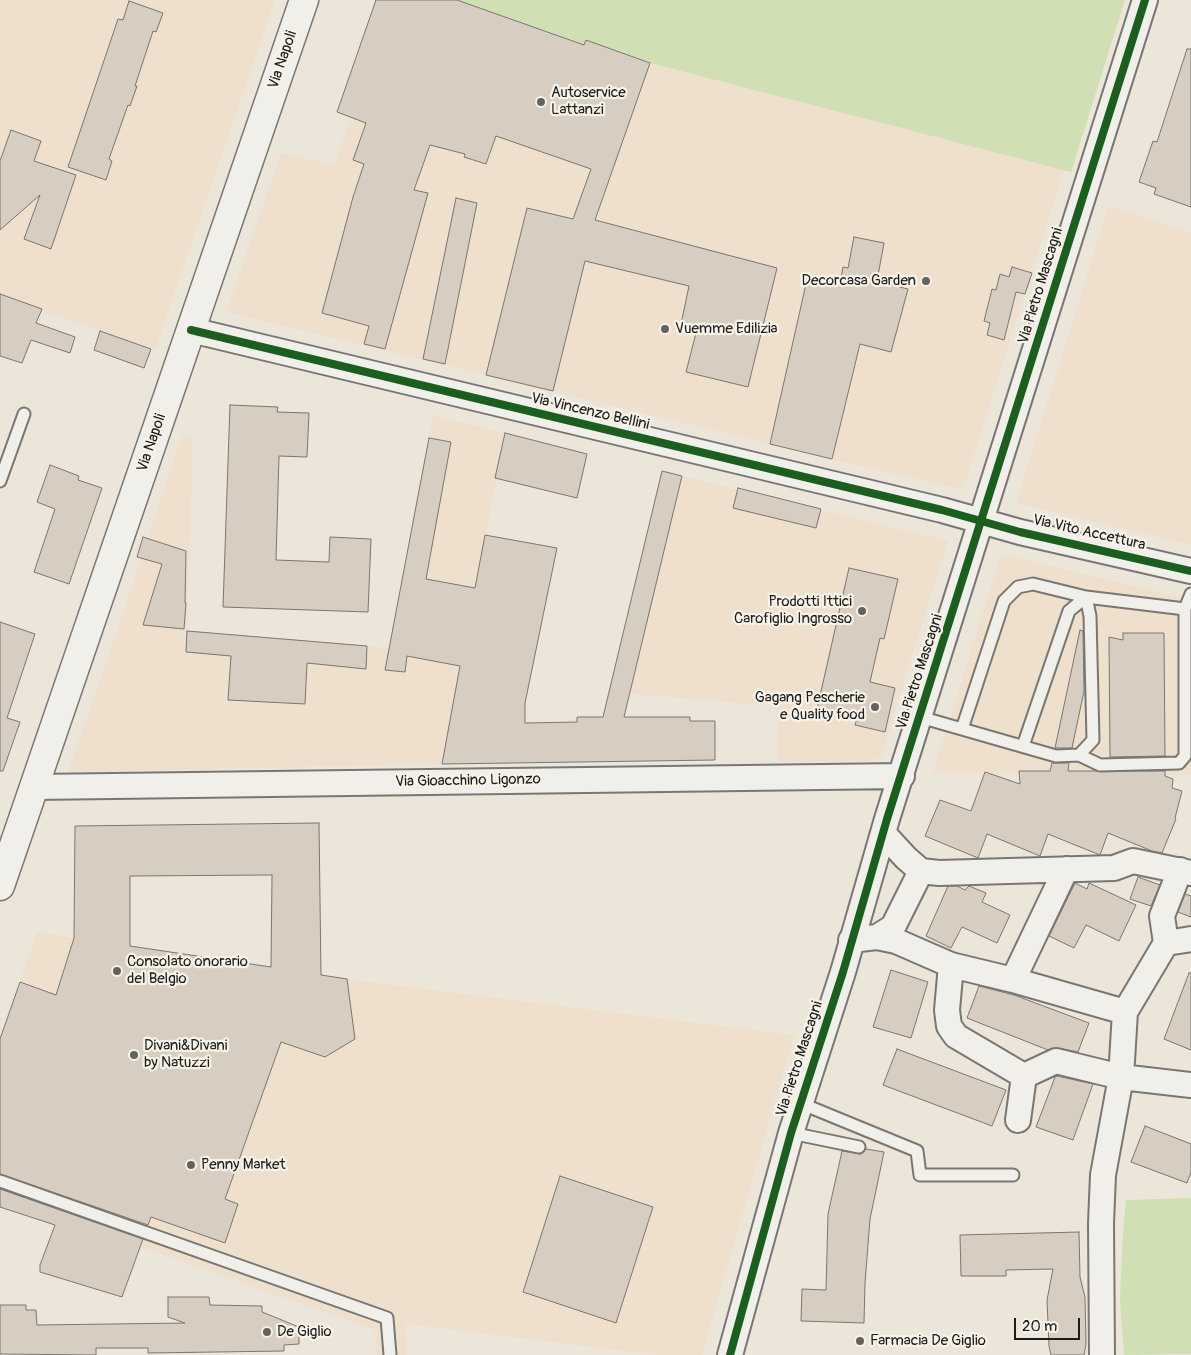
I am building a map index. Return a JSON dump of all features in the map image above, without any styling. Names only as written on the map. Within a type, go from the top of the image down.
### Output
[{"type":"main road","name":"Via Napoli","points":[[0,886],[304,0]]},
{"type":"street","name":"Via Pietro Mascagni","points":[[730,1355],[800,1103],[843,972],[883,833],[1144,0]]},
{"type":"street","name":"Via Vincenzo Bellini","points":[[191,330],[982,521]]},
{"type":"street","name":"Via Vito Accettura","points":[[982,521],[1020,532],[1191,571]]},
{"type":"street","name":"Via Gioacchino Ligonzo","points":[[34,787],[902,776]]},
{"type":"street","points":[[883,833],[921,871],[939,873],[1114,868],[1133,861],[1186,871],[1162,916],[1166,943],[1125,1012],[1121,1077],[1103,1174],[1101,1224],[1102,1355]]},
{"type":"street","points":[[1013,980],[1066,869]]},
{"type":"street","points":[[877,937],[893,927],[921,871]]},
{"type":"street","points":[[851,940],[877,937],[896,940],[951,965],[1013,980],[1125,1012]]},
{"type":"street","points":[[1166,943],[1191,939]]},
{"type":"street","points":[[951,965],[947,1010],[948,1026],[956,1036],[1024,1076]]},
{"type":"street","points":[[1024,1076],[1056,1061],[1121,1077],[1191,1085]]},
{"type":"street","points":[[1018,1120],[1024,1076]]},
{"type":"lane","points":[[0,481],[24,414]]},
{"type":"lane","points":[[962,729],[1004,602],[1018,587],[1033,584],[1086,597],[1185,609]]},
{"type":"lane","points":[[920,717],[1056,756],[1079,755],[1100,765],[1179,763],[1185,756],[1185,609],[1191,594]]},
{"type":"lane","points":[[1024,746],[1069,610],[1086,597]]},
{"type":"lane","points":[[1079,755],[1093,740],[1090,616],[1086,597]]},
{"type":"lane","points":[[800,1103],[917,1151],[920,1175],[1013,1174]]},
{"type":"lane","points":[[791,1133],[859,1146]]},
{"type":"lane","points":[[0,1181],[387,1318],[390,1355]]},
{"type":"shaded area","points":[[0,0],[275,0],[155,350],[0,296]]},
{"type":"shaded area","points":[[376,0],[457,0],[583,45],[585,40],[650,63],[1064,170],[963,490],[832,459],[872,295],[808,276],[770,444],[226,312],[281,153],[334,165],[351,118],[337,112]]},
{"type":"shaded area","points":[[1109,205],[1191,233],[1191,545],[1016,503]]},
{"type":"shaded area","points":[[433,416],[505,433],[442,764],[68,772],[182,435],[193,439],[187,631],[389,648]]},
{"type":"shaded area","points":[[662,471],[948,541],[881,756],[869,761],[778,762],[777,706],[609,692]]},
{"type":"shaded area","points":[[1001,554],[1191,600],[1191,775],[933,772]]},
{"type":"shaded area","points":[[37,932],[368,982],[794,1035],[702,1355],[657,1355],[405,1324],[407,1355],[377,1355],[375,1330],[0,1197],[0,1039]]},
{"type":"green space","points":[[457,0],[1125,0],[1071,172],[650,63],[586,40],[584,45]]},
{"type":"green space","points":[[1191,1198],[1191,1354],[1124,1355],[1120,1299],[1126,1200]]},
{"type":"building","points":[[376,0],[457,0],[584,45],[586,40],[650,63],[595,220],[777,268],[748,387],[686,372],[696,333],[680,329],[689,286],[585,261],[553,391],[486,375],[527,208],[573,219],[591,169],[496,136],[486,164],[464,157],[465,154],[430,145],[414,190],[428,193],[385,349],[364,344],[369,326],[322,313],[353,197],[364,164],[353,160],[366,123],[337,112]]},
{"type":"building","points":[[129,1],[163,13],[156,32],[153,31],[135,86],[137,86],[130,106],[128,105],[109,159],[112,161],[106,180],[68,167],[118,19],[123,20]]},
{"type":"building","points":[[1187,49],[1191,49],[1191,207],[1154,194],[1156,188],[1139,182],[1153,141],[1157,142]]},
{"type":"building","points":[[11,130],[41,141],[34,161],[76,175],[51,249],[24,239],[40,195],[0,230],[0,161]]},
{"type":"building","points":[[456,198],[477,203],[445,364],[423,359]]},
{"type":"building","points":[[854,237],[884,243],[877,281],[908,289],[891,352],[860,344],[832,459],[770,444],[808,275],[840,284],[843,267],[848,268]]},
{"type":"building","points":[[1012,267],[1032,273],[1025,294],[1016,292],[1004,340],[987,335],[990,323],[984,321],[992,289],[996,290],[1000,274],[1009,277]]},
{"type":"building","points":[[0,294],[42,309],[36,323],[75,337],[70,353],[31,340],[22,363],[0,356]]},
{"type":"building","points":[[100,331],[151,349],[144,368],[94,350]]},
{"type":"building","points":[[230,405],[278,407],[277,412],[309,413],[307,457],[279,456],[276,560],[329,562],[330,537],[371,539],[368,612],[223,607]]},
{"type":"building","points":[[505,433],[587,454],[577,498],[495,478]]},
{"type":"building","points":[[429,438],[451,442],[426,579],[475,588],[485,535],[557,548],[525,703],[525,723],[577,722],[577,717],[603,717],[662,471],[682,476],[624,717],[690,717],[690,721],[715,721],[715,760],[442,764],[460,666],[407,656],[405,672],[385,670]]},
{"type":"building","points":[[50,465],[79,476],[78,480],[102,488],[69,584],[34,572],[55,509],[37,502]]},
{"type":"building","points":[[738,488],[821,509],[816,528],[733,508]]},
{"type":"building","points":[[143,537],[186,551],[184,629],[143,625],[162,564],[137,557]]},
{"type":"building","points":[[849,568],[898,579],[884,639],[880,638],[870,682],[895,688],[885,732],[855,725],[857,718],[817,709]]},
{"type":"building","points":[[0,622],[35,634],[7,718],[20,722],[3,771],[0,771]]},
{"type":"building","points":[[1080,630],[1083,631],[1084,691],[1072,748],[1055,748]]},
{"type":"building","points":[[187,631],[367,646],[366,669],[307,663],[305,704],[228,700],[231,656],[186,652]]},
{"type":"building","points":[[1123,633],[1164,633],[1165,756],[1110,757],[1109,637],[1123,640]]},
{"type":"building","points":[[1052,763],[1069,763],[1068,771],[1165,771],[1165,776],[1173,779],[1172,788],[1182,791],[1176,819],[1162,853],[1152,851],[1108,833],[1100,855],[1048,834],[1040,856],[987,834],[978,858],[925,836],[940,800],[971,811],[985,772],[1020,784],[1019,771],[1050,771]]},
{"type":"building","points":[[319,823],[321,975],[347,979],[355,1039],[325,1057],[281,1042],[225,1199],[238,1204],[225,1243],[151,1217],[148,1225],[0,1174],[0,1039],[20,982],[56,995],[74,938],[75,826]],"holes":[[[272,875],[271,967],[130,946],[130,876]]]},
{"type":"building","points":[[1138,877],[1160,885],[1151,906],[1130,899]]},
{"type":"building","points":[[1075,883],[1087,889],[1089,883],[1136,905],[1119,941],[1086,925],[1074,948],[1049,936]]},
{"type":"building","points":[[948,886],[957,886],[965,890],[969,886],[986,893],[982,902],[1010,915],[997,943],[962,927],[951,948],[926,936]]},
{"type":"building","points":[[1185,894],[1191,896],[1191,917],[1178,912]]},
{"type":"building","points":[[891,970],[928,982],[911,1038],[873,1027]]},
{"type":"building","points":[[1189,973],[1191,973],[1191,1050],[1164,1039]]},
{"type":"building","points":[[979,986],[1014,995],[1089,1023],[1078,1052],[1059,1048],[1048,1050],[967,1018]]},
{"type":"building","points":[[897,1049],[1006,1090],[992,1126],[883,1085]]},
{"type":"building","points":[[1057,1076],[1093,1084],[1073,1140],[1036,1127]]},
{"type":"building","points":[[1145,1126],[1191,1144],[1191,1172],[1187,1183],[1131,1162]]},
{"type":"building","points":[[866,1149],[884,1152],[870,1219],[864,1323],[801,1321],[802,1289],[826,1290],[828,1214],[842,1151],[861,1154]]},
{"type":"building","points":[[560,1176],[653,1207],[616,1323],[523,1292]]},
{"type":"building","points":[[0,1189],[143,1239],[122,1297],[40,1272],[40,1265],[55,1225],[0,1207]]},
{"type":"building","points":[[1079,1232],[1080,1277],[1085,1297],[1086,1344],[1084,1355],[1051,1355],[1047,1300],[1053,1269],[1006,1270],[1006,1276],[961,1276],[960,1235]]},
{"type":"building","points":[[168,1297],[209,1297],[210,1305],[262,1306],[262,1312],[299,1327],[299,1344],[284,1345],[284,1351],[148,1353],[148,1348],[96,1348],[96,1355],[0,1354],[0,1305],[26,1305],[26,1310],[36,1310],[37,1325],[185,1323],[168,1317]]},
{"type":"cycle path","points":[[730,1355],[791,1133],[843,972],[887,819],[1145,0]]},
{"type":"cycle path","points":[[191,330],[942,510],[1020,532],[1191,571]]},
{"type":"place","name":"Autoservice Lattanzi","points":[[541,102]]},
{"type":"place","name":"Decorcasa Garden","points":[[926,281]]},
{"type":"place","name":"Vuemme Edilizia","points":[[665,329]]},
{"type":"place","name":"Prodotti Ittici Carofiglio Ingrosso","points":[[862,611]]},
{"type":"place","name":"Gagang Pescherie e Quality food","points":[[875,707]]},
{"type":"place","name":"Consolato onorario del Belgio","points":[[117,971]]},
{"type":"place","name":"Divani&Divani by Natuzzi","points":[[134,1055]]},
{"type":"place","name":"Penny Market","points":[[191,1165]]},
{"type":"place","name":"De Giglio","points":[[267,1332]]},
{"type":"place","name":"Farmacia De Giglio","points":[[860,1341]]}]
